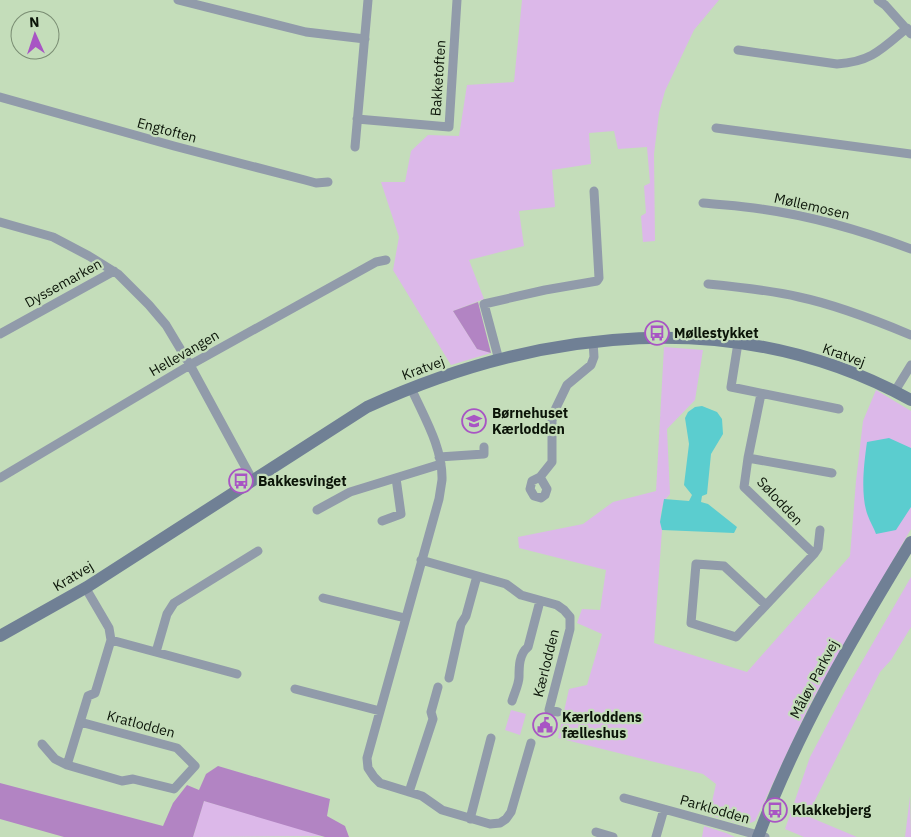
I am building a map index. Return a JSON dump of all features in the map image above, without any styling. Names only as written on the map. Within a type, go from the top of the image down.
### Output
[{"type":"street","points":[[178,0],[306,32],[364,39]]},
{"type":"street","points":[[355,148],[368,0]]},
{"type":"street","name":"Bakketoften","points":[[357,119],[449,127],[457,0]]},
{"type":"street","points":[[738,50],[837,64],[853,63],[866,59],[909,31],[886,5],[878,0]]},
{"type":"street","name":"Engtoften","points":[[0,97],[286,176],[316,183],[328,182]]},
{"type":"street","points":[[716,128],[911,154]]},
{"type":"street","points":[[499,360],[484,304],[597,281],[594,190]]},
{"type":"street","name":"Møllemosen","points":[[703,203],[761,209],[806,218],[858,231],[911,249]]},
{"type":"street","points":[[0,222],[53,237],[114,271],[149,305],[166,325],[190,365],[254,481]]},
{"type":"street","name":"Hellevangen","points":[[0,478],[190,365],[376,262],[386,260]]},
{"type":"street","name":"Dyssemarken","points":[[0,334],[114,271]]},
{"type":"street","points":[[708,284],[764,290],[801,297],[882,323],[911,335]]},
{"type":"street","name":"Kratvej","points":[[0,636],[85,587],[254,481],[358,412],[411,388],[454,372],[499,360],[538,350],[593,341],[681,338],[738,343],[808,358],[895,391],[911,400]]},
{"type":"street","points":[[540,477],[552,462],[552,421],[554,412],[567,385],[591,365],[594,358],[593,341]]},
{"type":"street","points":[[738,343],[731,387],[839,409]]},
{"type":"street","points":[[895,391],[911,365]]},
{"type":"street","points":[[411,388],[432,434],[440,460],[442,481],[367,758],[368,768],[380,783],[422,796],[442,810],[490,824],[500,823],[511,812],[531,743]]},
{"type":"street","name":"Sølodden","points":[[760,394],[744,487],[814,554]]},
{"type":"street","points":[[317,510],[350,492],[396,478],[440,460],[484,454],[484,447]]},
{"type":"street","name":"Sølodden","points":[[748,458],[832,473]]},
{"type":"street","points":[[382,521],[401,514],[396,478]]},
{"type":"street","name":"Sølodden","points":[[766,605],[724,566],[696,564],[691,623],[736,637],[814,554],[818,548],[820,530]]},
{"type":"street","name":"Måløv Parkvej","points":[[760,837],[777,787],[802,732],[833,673],[911,542]]},
{"type":"street","points":[[156,652],[167,614],[174,603],[258,552]]},
{"type":"street","name":"Kærlodden","points":[[421,560],[506,584],[521,595],[556,605],[564,610],[570,617],[570,629],[549,710],[558,712]]},
{"type":"street","points":[[450,678],[461,624],[466,616],[477,576]]},
{"type":"street","points":[[85,587],[109,628],[111,640],[237,674]]},
{"type":"street","points":[[323,598],[405,618]]},
{"type":"street","name":"Kærlodden","points":[[512,701],[519,677],[517,672],[523,651],[528,646],[540,601]]},
{"type":"street","name":"Kratlodden","points":[[66,765],[88,696],[96,690],[111,640]]},
{"type":"street","points":[[408,792],[433,719],[431,712],[438,687]]},
{"type":"street","points":[[295,689],[380,711]]},
{"type":"street","name":"Kratlodden","points":[[42,744],[55,759],[66,765],[122,781],[133,779],[174,789],[195,766],[177,748],[80,722]]},
{"type":"street","points":[[470,819],[491,738]]},
{"type":"street","name":"Parklodden","points":[[624,798],[760,837]]},
{"type":"street","name":"Parklodden","points":[[656,837],[664,810]]},
{"type":"street","points":[[596,832],[613,837]]},
{"type":"shaded area","points":[[522,0],[719,0],[694,30],[665,91],[659,113],[654,154],[655,241],[643,242],[641,216],[646,213],[644,186],[650,183],[647,147],[618,149],[614,131],[589,133],[591,164],[552,170],[555,207],[519,211],[524,246],[469,260],[484,299],[453,311],[477,349],[491,353],[451,365],[393,270],[399,237],[381,182],[405,182],[411,151],[428,135],[459,136],[467,85],[514,82]]},
{"type":"shaded area","points":[[478,302],[491,353],[477,349],[453,311]]},
{"type":"shaded area","points":[[664,347],[703,350],[695,400],[667,429],[670,494],[665,501],[661,516],[662,530],[654,643],[747,672],[850,556],[863,421],[876,390],[911,411],[911,529],[810,704],[755,821],[745,825],[709,815],[716,784],[703,774],[558,738],[569,689],[587,685],[602,634],[577,623],[582,609],[600,610],[606,570],[519,548],[518,537],[583,524],[613,502],[656,491]]},
{"type":"shaded area","points":[[911,577],[911,627],[891,660],[880,672],[807,816],[857,837],[804,837],[785,829],[810,757],[845,691]]},
{"type":"shaded area","points":[[511,710],[526,714],[520,735],[505,730]]},
{"type":"shaded area","points":[[218,766],[330,799],[327,816],[345,826],[349,837],[325,837],[204,801],[193,837],[64,837],[0,819],[0,783],[163,826],[173,803],[187,785],[199,790],[206,774]]},
{"type":"shaded area","points":[[910,796],[911,837],[905,837]]},
{"type":"shaded area","points":[[204,801],[325,836],[193,837]]},
{"type":"shaded area","points":[[704,826],[726,833],[735,837],[702,837]]},
{"type":"water","points":[[702,406],[717,412],[722,419],[723,434],[711,454],[707,494],[702,496],[701,502],[708,504],[737,527],[734,533],[662,530],[660,522],[664,499],[689,501],[692,495],[684,485],[689,444],[685,418],[688,412],[695,407]]},
{"type":"water","points":[[889,438],[911,448],[911,507],[896,530],[876,534],[868,516],[864,499],[863,479],[867,442]]},
{"type":"place","name":"Møllestykket","points":[[657,333]]},
{"type":"place","name":"Børnehuset Kærlodden","points":[[474,421]]},
{"type":"place","name":"Bakkesvinget","points":[[241,481]]},
{"type":"place","name":"Kærloddens fælleshus","points":[[545,725]]},
{"type":"place","name":"Klakkebjerg","points":[[775,810]]}]
